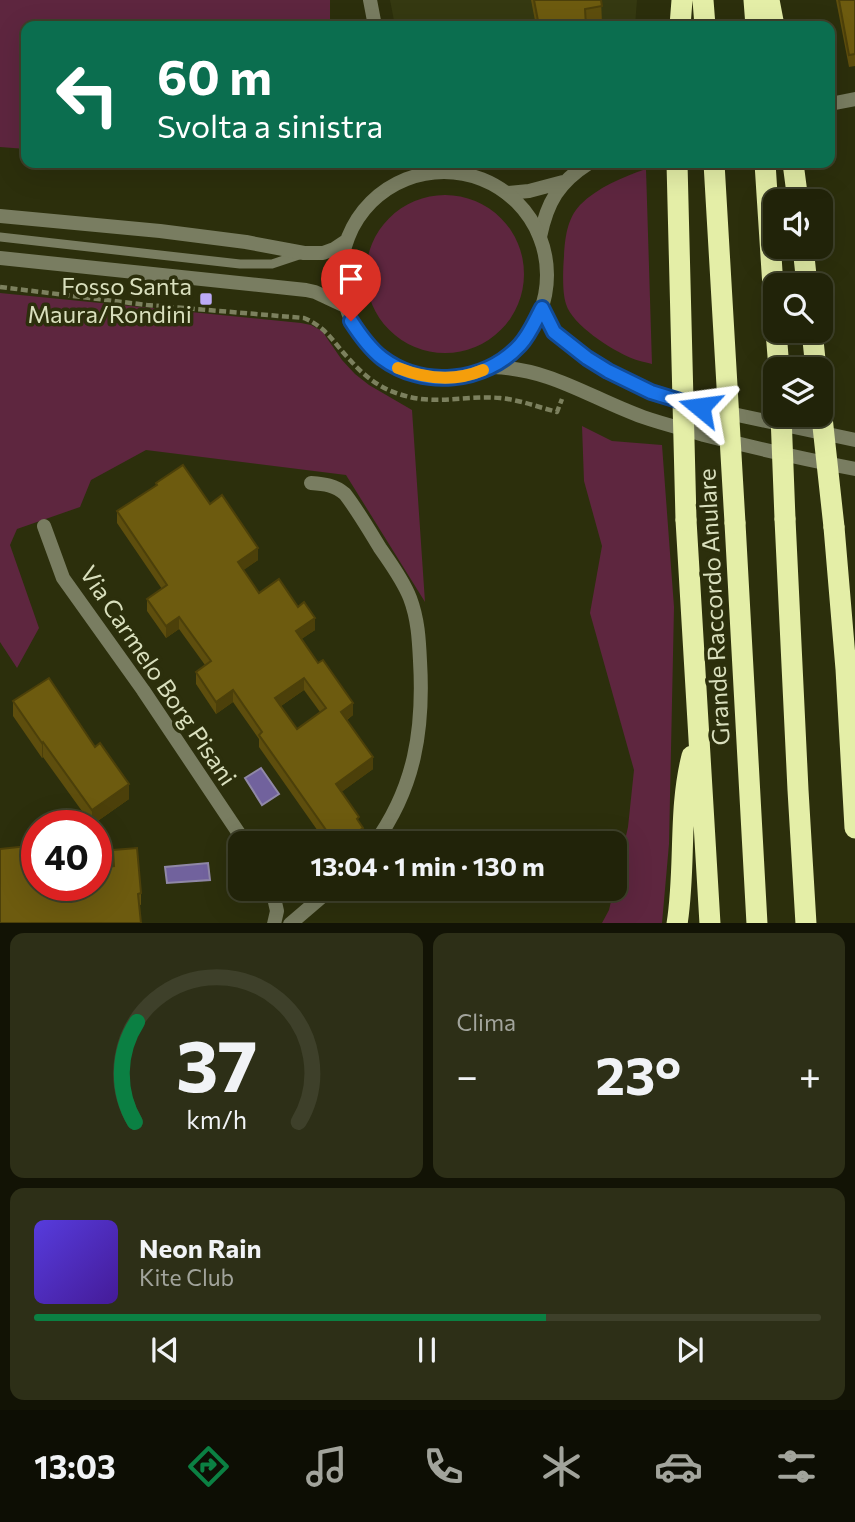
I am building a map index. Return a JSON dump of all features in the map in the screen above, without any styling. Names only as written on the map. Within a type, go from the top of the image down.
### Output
[{"type":"highway","points":[[680,21],[682,0]]},
{"type":"highway","points":[[703,0],[705,21]]},
{"type":"highway","points":[[754,0],[756,21]]},
{"type":"highway","points":[[769,0],[773,21]]},
{"type":"highway","points":[[677,168],[686,520],[710,923]]},
{"type":"highway","name":"Grande Raccordo Anulare","points":[[714,168],[757,923]]},
{"type":"highway","points":[[765,168],[772,273]]},
{"type":"highway","points":[[794,168],[796,189]]},
{"type":"highway","points":[[781,427],[806,923]]},
{"type":"highway","points":[[823,427],[846,669],[855,828]]},
{"type":"highway","points":[[677,923],[684,795],[698,734]]},
{"type":"street","points":[[370,0],[374,21]]},
{"type":"street","points":[[835,103],[855,99]]},
{"type":"street","points":[[414,168],[404,180],[368,205],[355,222],[342,257],[341,290],[351,321],[365,341],[382,358],[397,367],[428,377],[444,378],[468,375],[491,367],[520,345],[531,331],[542,308],[547,285],[545,253],[527,213],[507,193],[452,168]]},
{"type":"street","points":[[404,180],[446,168]]},
{"type":"street","points":[[540,237],[551,202],[563,183],[582,168]]},
{"type":"street","points":[[507,193],[563,183]]},
{"type":"street","points":[[0,216],[160,231],[246,242],[304,253],[323,253],[346,241]]},
{"type":"street","points":[[0,258],[306,290],[345,306]]},
{"type":"street","points":[[542,308],[554,332],[570,346],[608,371],[651,392],[700,407],[855,440]]},
{"type":"street","points":[[491,367],[524,370],[565,382],[624,410],[664,424],[752,447],[855,469]]},
{"type":"street","points":[[311,483],[331,485],[345,494],[402,581],[416,618],[421,693],[417,746],[407,783],[383,831]]},
{"type":"street","name":"Via Carmelo Borg Pisani","points":[[44,526],[63,578],[143,690],[237,831]]},
{"type":"street","points":[[274,923],[277,911],[275,901]]},
{"type":"street","points":[[290,923],[317,901]]},
{"type":"lane","points":[[0,237],[240,264],[272,264],[304,253]]},
{"type":"path","points":[[0,287],[153,306],[304,318],[327,331],[351,361],[373,381],[399,394],[420,399],[439,401],[499,398],[557,412],[565,382]]},
{"type":"path","points":[[153,306],[154,297]]},
{"type":"shaded area","points":[[0,0],[330,0],[330,21],[21,21],[21,149],[0,147]]},
{"type":"shaded area","points":[[390,0],[637,0],[635,21],[394,21]]},
{"type":"shaded area","points":[[646,169],[652,364],[623,354],[584,328],[566,304],[563,280],[566,236],[576,210],[603,188]]},
{"type":"shaded area","points":[[445,195],[475,201],[501,218],[518,244],[524,274],[518,304],[501,330],[475,347],[445,353],[415,347],[389,330],[372,304],[366,274],[372,244],[389,218],[415,201]]},
{"type":"shaded area","points":[[0,293],[301,323],[322,331],[355,374],[412,410],[425,602],[346,475],[146,450],[91,480],[80,507],[17,529],[10,545],[39,628],[17,668],[0,642]]},
{"type":"shaded area","points":[[582,426],[612,441],[662,445],[674,607],[669,844],[662,923],[602,923],[611,901],[627,901],[627,831],[634,770],[590,613],[602,546],[584,481]]},
{"type":"shaded area","points":[[261,768],[279,794],[262,805],[245,778]]},
{"type":"shaded area","points":[[208,863],[210,880],[167,883],[165,867]]},
{"type":"building","points":[[534,0],[601,0],[602,6],[585,9],[586,21],[538,21]]},
{"type":"building","points":[[839,0],[855,0],[855,54],[849,55]]},
{"type":"building","points":[[183,465],[210,504],[222,495],[258,548],[238,562],[259,593],[279,579],[298,607],[304,602],[315,618],[296,631],[318,663],[323,660],[353,703],[341,712],[373,757],[336,784],[359,817],[357,819],[363,828],[359,831],[327,831],[259,735],[262,732],[233,690],[216,702],[196,672],[211,661],[179,617],[166,626],[147,599],[167,585],[117,511],[157,485],[156,483]],"holes":[[[304,678],[326,708],[297,729],[275,698]]]},
{"type":"building","points":[[49,678],[95,747],[100,743],[129,784],[92,810],[13,701]]},
{"type":"building","points":[[21,847],[21,901],[112,901],[113,850],[137,848],[141,923],[0,923],[0,849]]},
{"type":"slow traffic","points":[[398,368],[428,377],[444,378],[460,377],[483,370]]},
{"type":"place","name":"Fosso Santa Maura/Rondini","points":[[206,299]]},
{"type":"route","points":[[351,321],[370,348],[397,367],[428,377],[460,377],[491,367],[506,357],[531,331],[542,308],[554,332],[587,358],[651,392],[700,407]]}]
